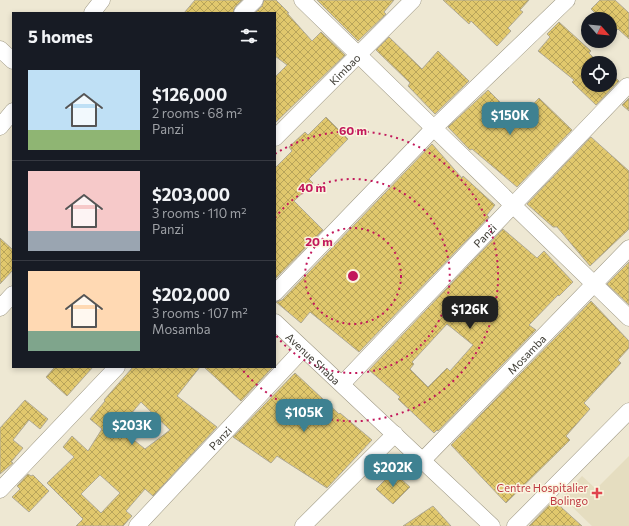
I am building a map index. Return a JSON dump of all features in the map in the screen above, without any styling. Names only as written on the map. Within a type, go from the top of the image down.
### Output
[{"type":"street","points":[[93,12],[102,0]]},
{"type":"street","points":[[243,12],[255,0]]},
{"type":"street","points":[[302,0],[514,204],[594,285],[629,318]]},
{"type":"street","name":"Kimbao","points":[[276,137],[360,55],[413,0]]},
{"type":"street","points":[[276,292],[434,128],[567,0]]},
{"type":"street","points":[[0,49],[12,60]]},
{"type":"street","name":"Panzi","points":[[342,384],[627,86]]},
{"type":"street","points":[[0,127],[12,112]]},
{"type":"street","name":"Mosamba","points":[[424,460],[629,248]]},
{"type":"street","points":[[0,308],[12,295]]},
{"type":"street","name":"Avenue Shaba","points":[[276,323],[424,460],[488,525]]},
{"type":"street","name":"Panzi","points":[[137,526],[303,349]]},
{"type":"street","points":[[0,490],[116,368]]},
{"type":"street","points":[[515,526],[629,411]]},
{"type":"street","points":[[304,526],[395,434]]},
{"type":"shaded area","name":"Centre Hospitalier Bolingo","points":[[629,456],[629,526],[592,526],[562,497],[582,476],[596,489]]},
{"type":"building","points":[[195,0],[242,0],[235,7],[233,12],[185,12]]},
{"type":"building","points":[[264,0],[276,0],[312,41],[321,32],[345,55],[276,122],[276,76],[287,65],[276,57],[276,12],[256,12],[262,6]]},
{"type":"building","points":[[317,0],[394,0],[384,12],[386,14],[358,41]]},
{"type":"building","points":[[443,0],[529,0],[520,10],[523,12],[508,28],[511,31],[497,46],[471,21],[469,24]]},
{"type":"building","points":[[600,0],[615,0],[629,13],[629,39],[618,29],[617,30],[617,12],[594,12],[591,9]]},
{"type":"building","points":[[559,22],[581,42],[581,48],[588,48],[591,51],[589,53],[592,56],[581,56],[581,91],[572,82],[574,80],[538,51],[550,37],[547,34]]},
{"type":"building","points":[[389,37],[422,69],[438,51],[469,81],[435,114],[408,86],[410,83],[376,50]]},
{"type":"building","points":[[488,90],[518,120],[539,98],[572,130],[517,187],[472,149],[470,150],[448,127]]},
{"type":"building","points":[[582,92],[608,92],[596,105]]},
{"type":"building","points":[[629,98],[629,111],[622,105]]},
{"type":"building","points":[[326,117],[348,139],[309,179],[313,183],[294,201],[323,230],[276,278],[276,167],[292,151],[289,147],[305,132],[308,135]]},
{"type":"building","points":[[591,137],[629,171],[629,229],[590,266],[557,227],[553,227],[527,204]]},
{"type":"building","points":[[432,144],[462,178],[463,176],[495,205],[487,215],[489,217],[359,352],[310,312],[301,323],[276,302],[282,300]]},
{"type":"building","points":[[503,229],[537,258],[544,251],[573,282],[529,325],[536,330],[438,431],[437,430],[434,433],[398,399],[400,397],[369,370]],"holes":[[[447,324],[473,345],[450,371],[447,368],[428,387],[410,369],[414,364],[412,362]]]},
{"type":"building","points":[[0,238],[12,249],[12,271],[0,284]]},
{"type":"building","points":[[629,262],[629,305],[607,284]]},
{"type":"building","points":[[591,301],[629,341],[629,348],[618,360],[621,363],[584,403],[590,409],[566,436],[570,440],[506,503],[451,445]]},
{"type":"building","points":[[54,368],[92,368],[67,396],[46,377]]},
{"type":"building","points":[[132,368],[199,368],[177,396],[217,427],[153,496],[145,489],[126,511],[132,516],[123,526],[76,526],[83,519],[47,483],[74,457],[63,447],[72,436],[88,451],[102,429],[90,419],[105,401],[104,400]],"holes":[[[141,402],[170,430],[145,449],[119,428]],[[100,475],[120,493],[101,513],[81,494]]]},
{"type":"building","points":[[205,368],[272,368],[241,401]]},
{"type":"building","points":[[295,373],[339,414],[340,413],[372,440],[327,488],[277,456],[271,463],[233,437]]},
{"type":"building","points":[[25,400],[48,419],[40,429],[29,420],[13,440],[23,448],[11,462],[13,463],[0,474],[0,428]]},
{"type":"building","points":[[393,472],[410,487],[393,504],[376,489]]},
{"type":"building","points":[[28,474],[31,476],[33,475],[49,491],[29,512],[12,497],[20,489],[17,486]]},
{"type":"building","points":[[555,499],[562,508],[582,526],[529,526]]},
{"type":"building","points":[[433,506],[451,526],[403,526]]},
{"type":"place","name":"Centre Hospitalier Bolingo","points":[[597,493]]}]
